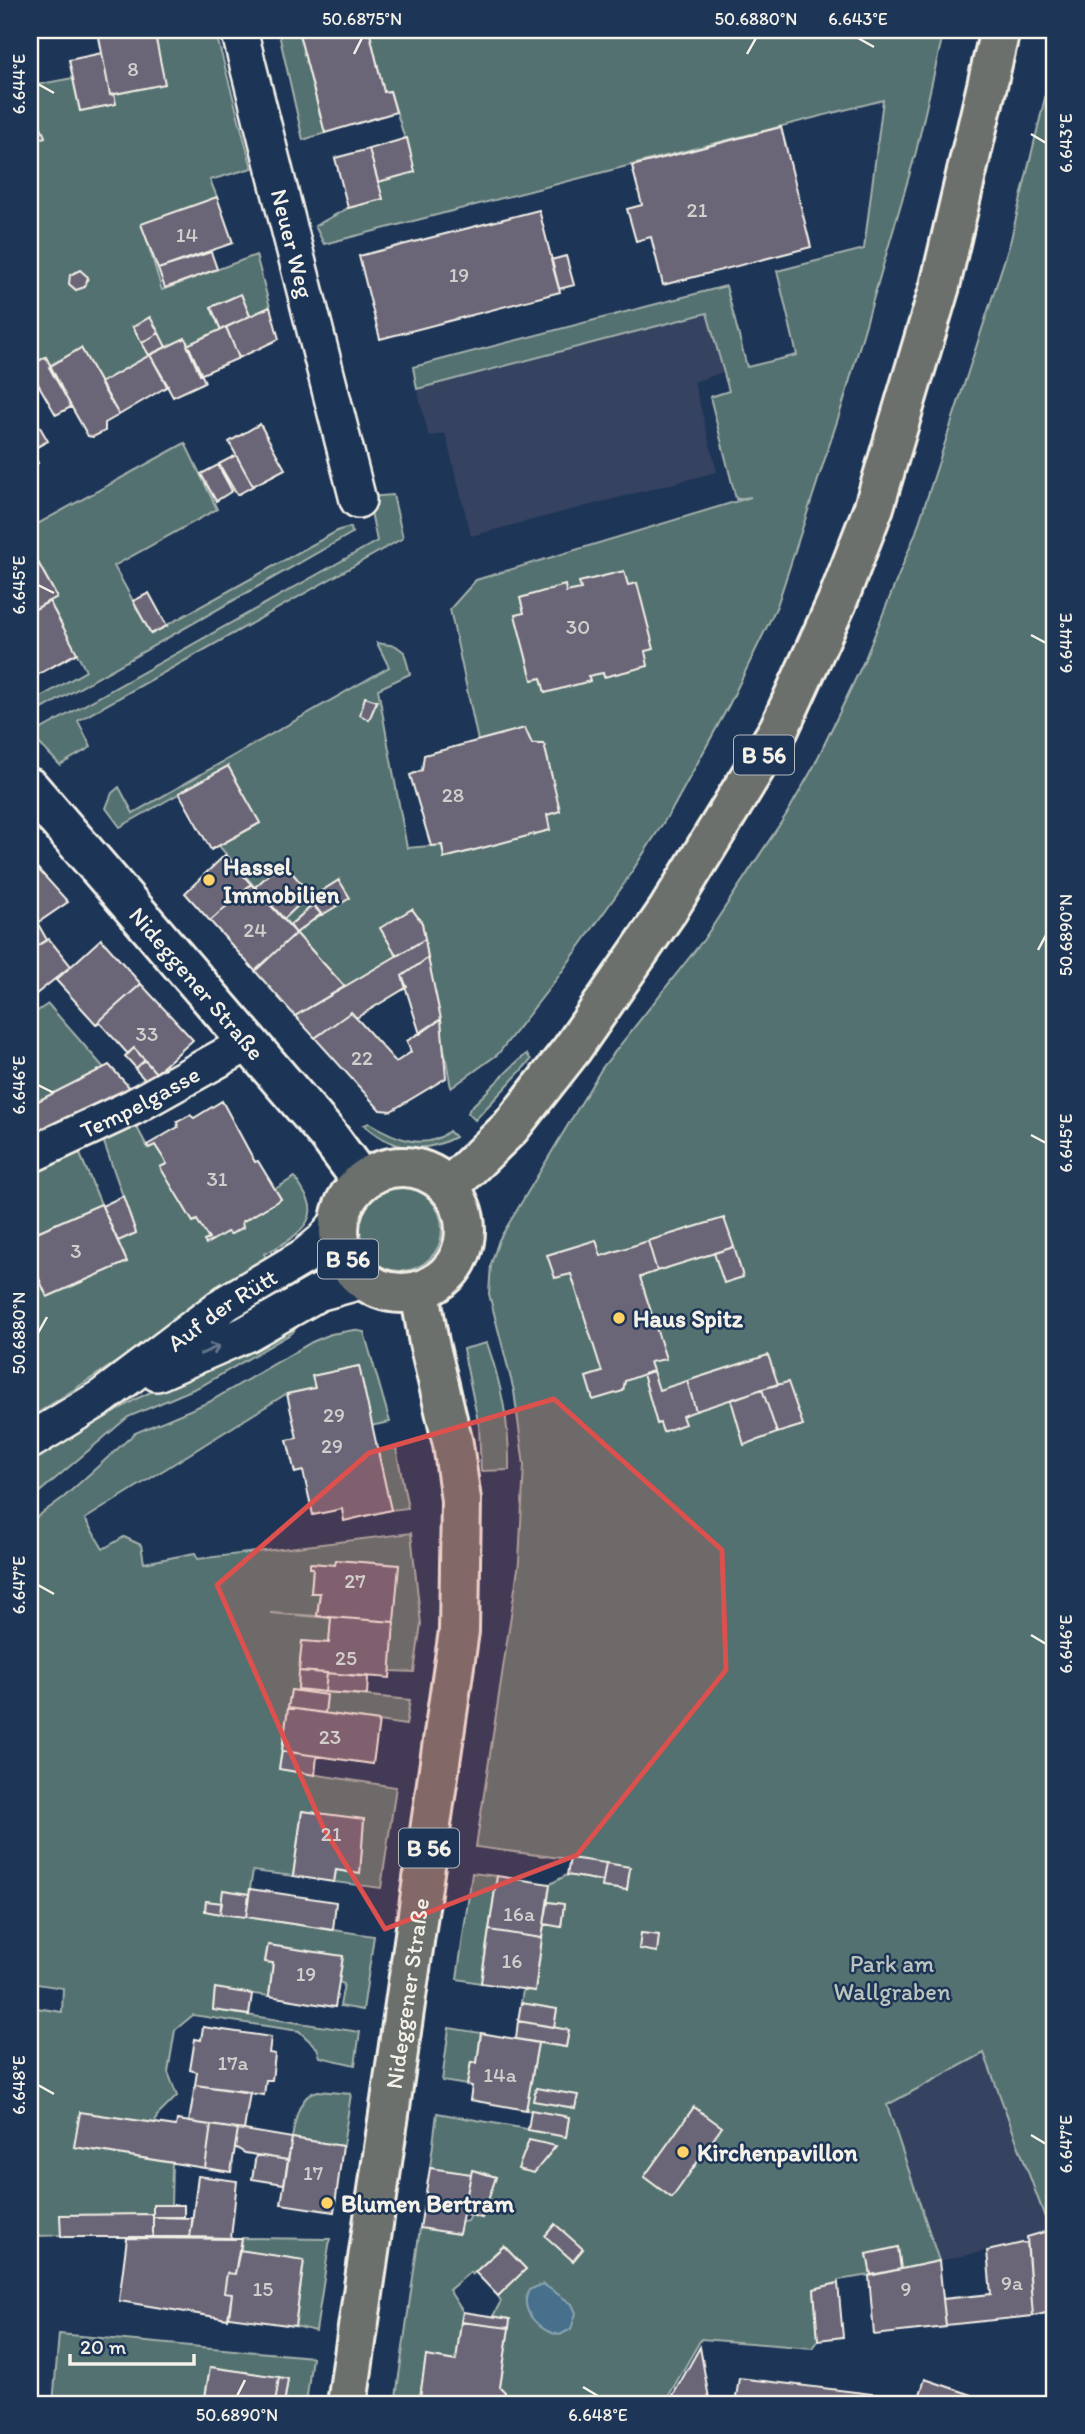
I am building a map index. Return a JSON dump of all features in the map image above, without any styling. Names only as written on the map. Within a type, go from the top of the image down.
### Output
[{"type":"main road","name":"B 56","points":[[449,1187],[510,1128],[572,1049],[668,910],[779,729],[837,602],[874,507],[940,286],[1000,30]]},
{"type":"main road","points":[[362,1181],[389,1167],[407,1166],[435,1176],[449,1187],[464,1220],[463,1244],[452,1268],[421,1292]]},
{"type":"main road","name":"B 56","points":[[362,1181],[345,1205],[340,1220],[340,1243],[354,1269],[365,1280],[396,1294],[421,1292]]},
{"type":"main road","name":"Nideggener Straße","points":[[347,2404],[459,1631],[461,1500],[453,1444],[429,1343],[421,1292]]},
{"type":"street","name":"Neuer Weg","points":[[239,30],[358,500]]},
{"type":"street","name":"Nideggener Straße","points":[[30,788],[165,942],[328,1135],[362,1181]]},
{"type":"street","name":"Tempelgasse","points":[[30,1155],[134,1107],[248,1043]]},
{"type":"street","name":"Auf der Rütt","points":[[30,1441],[102,1397],[226,1303],[305,1256],[323,1241],[340,1220]]},
{"type":"street","name":"Auf der Rütt","points":[[102,1397],[246,1334],[317,1293],[365,1280]]},
{"type":"highlighted area","points":[[554,1399],[722,1550],[726,1670],[577,1855],[385,1929],[323,1827],[217,1585],[369,1453]]},
{"type":"shaded area","points":[[707,312],[724,372],[694,382],[717,472],[471,536],[445,433],[429,437],[417,389]]},
{"type":"shaded area","points":[[984,2053],[1050,2231],[1027,2237],[1027,2242],[939,2261],[887,2105]]},
{"type":"shaded area","points":[[543,2284],[572,2304],[576,2313],[571,2329],[560,2335],[539,2325],[526,2305],[529,2290]]},
{"type":"green space","points":[[154,30],[215,30],[252,168],[210,180],[217,197],[142,224],[162,290],[256,255],[270,307],[250,316],[240,294],[211,307],[221,330],[188,345],[185,338],[166,347],[133,327],[149,355],[100,383],[81,349],[50,365],[45,357],[30,366],[30,86],[73,78],[80,111],[115,104],[114,94],[164,83]]},
{"type":"green space","points":[[298,30],[325,133],[303,140],[279,34]]},
{"type":"green space","points":[[369,30],[944,30],[916,152],[844,400],[777,606],[729,705],[674,806],[622,887],[558,977],[498,1054],[451,1088],[422,923],[412,909],[381,928],[397,956],[345,987],[296,933],[310,920],[322,914],[339,880],[309,899],[313,905],[290,925],[284,919],[310,894],[282,863],[255,887],[219,846],[260,823],[228,766],[120,827],[106,808],[112,793],[119,787],[133,813],[389,667],[377,643],[396,646],[404,652],[410,674],[378,689],[407,848],[442,845],[445,858],[549,830],[547,815],[560,810],[544,744],[478,741],[450,609],[476,580],[751,497],[736,499],[710,397],[729,391],[707,313],[417,389],[413,367],[726,286],[747,367],[797,355],[777,271],[864,249],[883,100],[324,244],[315,226],[348,208],[382,199],[378,182],[415,171],[390,91],[384,92]]},
{"type":"green space","name":"Park am Wallgraben","points":[[1055,56],[1055,2229],[1050,2231],[984,2053],[887,2105],[939,2261],[901,2269],[867,2254],[871,2275],[838,2280],[838,2283],[814,2289],[818,2340],[812,2348],[701,2339],[664,2404],[503,2404],[505,2392],[500,2387],[510,2319],[493,2316],[501,2301],[498,2296],[526,2269],[503,2246],[472,2275],[470,2272],[449,2290],[463,2312],[456,2361],[426,2357],[419,2404],[395,2404],[420,2228],[468,2221],[471,2215],[482,2218],[496,2177],[473,2170],[471,2174],[430,2168],[437,2113],[566,2136],[569,2117],[526,2110],[538,2043],[566,2047],[569,2031],[554,2027],[557,2009],[521,2003],[523,1990],[535,1991],[544,1924],[561,1926],[564,1904],[548,1902],[550,1884],[567,1875],[603,1881],[603,1887],[626,1890],[630,1867],[476,1847],[519,1562],[524,1465],[514,1391],[489,1294],[491,1264],[499,1240],[602,1068],[704,939],[786,815],[813,768],[864,661],[916,532],[1010,243]]},
{"type":"green space","points":[[185,443],[217,509],[114,566],[151,634],[339,530],[351,527],[352,533],[30,716],[30,703],[86,671],[49,601],[57,597],[30,547],[30,528]]},
{"type":"green space","points":[[393,495],[403,538],[78,721],[91,747],[60,765],[31,735],[377,541],[368,497]]},
{"type":"green space","points":[[48,1004],[104,1068],[30,1105],[30,1006],[36,1012]]},
{"type":"green space","points":[[527,1054],[531,1060],[475,1120],[468,1113],[470,1108]]},
{"type":"green space","points":[[133,1120],[148,1148],[155,1145],[167,1163],[161,1167],[193,1222],[197,1220],[209,1239],[205,1241],[243,1228],[242,1222],[281,1199],[275,1189],[295,1177],[309,1202],[308,1220],[296,1234],[264,1254],[269,1263],[30,1418],[30,1271],[35,1269],[48,1297],[127,1262],[118,1241],[136,1233],[102,1137]]},
{"type":"green space","points":[[369,1123],[388,1133],[419,1142],[440,1138],[449,1131],[455,1137],[431,1146],[408,1147],[385,1140],[364,1125]]},
{"type":"green space","points":[[77,1147],[101,1204],[30,1235],[30,1168]]},
{"type":"green space","points":[[392,1187],[408,1187],[424,1194],[435,1205],[442,1221],[439,1245],[430,1259],[408,1271],[392,1271],[376,1264],[365,1253],[358,1237],[358,1221],[365,1205],[376,1194]]},
{"type":"green space","points":[[300,1323],[292,1333],[203,1385],[128,1417],[30,1500],[30,1462],[138,1398]]},
{"type":"green space","points":[[354,1330],[364,1332],[390,1422],[370,1426],[359,1366],[313,1376],[315,1388],[286,1394],[85,1519],[103,1549],[124,1537],[141,1545],[144,1563],[195,1553],[198,1559],[411,1533],[421,1624],[414,1672],[390,1671],[335,1565],[310,1563],[313,1568],[311,1592],[320,1593],[317,1616],[270,1613],[331,1618],[329,1643],[302,1641],[298,1689],[410,1700],[406,1725],[325,1713],[327,1695],[291,1690],[279,1769],[396,1787],[381,1888],[334,1882],[336,1870],[360,1873],[364,1819],[302,1811],[293,1876],[253,1871],[249,1894],[224,1890],[222,1903],[206,1901],[205,1911],[374,1936],[363,2010],[340,2006],[344,1984],[339,1982],[343,1956],[268,1945],[265,1962],[273,1963],[269,1996],[215,1989],[213,2010],[360,2032],[355,2065],[320,2057],[317,2048],[299,2031],[193,2015],[175,2030],[168,2072],[177,2096],[157,2116],[155,2123],[75,2147],[172,2163],[171,2206],[102,2229],[65,2235],[30,2236],[30,2007],[62,2012],[63,1988],[30,1983],[30,1522],[64,1497],[135,1433],[209,1402],[312,1342],[331,1334]]},
{"type":"green space","points":[[487,1343],[504,1406],[509,1470],[481,1471],[479,1426],[463,1349]]},
{"type":"green space","points":[[396,1448],[408,1508],[391,1510],[376,1451]]},
{"type":"green space","points":[[472,1873],[497,1876],[481,1983],[457,1979]]},
{"type":"green space","points":[[449,2028],[481,2033],[477,2063],[471,2062],[467,2085],[442,2081]]},
{"type":"green space","points":[[318,2091],[351,2094],[343,2146],[292,2138],[302,2103]]},
{"type":"green space","points":[[242,2238],[330,2239],[316,2331],[295,2326],[304,2260],[241,2251]]},
{"type":"green space","points":[[59,2334],[312,2357],[306,2404],[284,2404],[288,2379],[210,2367],[204,2404],[53,2404]]},
{"type":"building","points":[[154,30],[165,84],[110,95],[98,32]]},
{"type":"building","points":[[298,30],[369,30],[384,92],[390,91],[396,112],[325,133]]},
{"type":"building","points":[[102,53],[110,95],[114,94],[116,104],[80,111],[69,60]]},
{"type":"building","points":[[41,127],[45,137],[30,142],[30,130]]},
{"type":"building","points":[[781,127],[811,247],[663,285],[651,237],[636,241],[627,209],[642,205],[632,166]]},
{"type":"building","points":[[407,138],[415,172],[378,182],[369,149]]},
{"type":"building","points":[[369,149],[383,199],[348,208],[335,158]]},
{"type":"building","points":[[217,197],[233,243],[158,269],[141,224]]},
{"type":"building","points":[[539,210],[560,292],[380,339],[359,256]]},
{"type":"building","points":[[211,252],[217,269],[165,288],[158,269]]},
{"type":"building","points":[[566,256],[574,285],[559,289],[551,260]]},
{"type":"building","points":[[80,270],[88,277],[85,287],[76,290],[69,284],[70,275]]},
{"type":"building","points":[[241,294],[250,316],[221,330],[211,307]]},
{"type":"building","points":[[270,307],[279,339],[239,358],[226,327]]},
{"type":"building","points":[[150,317],[159,333],[142,343],[133,327]]},
{"type":"building","points":[[226,327],[239,358],[200,375],[187,345]]},
{"type":"building","points":[[159,333],[166,347],[149,355],[142,343]]},
{"type":"building","points":[[185,338],[205,382],[173,397],[150,355]]},
{"type":"building","points":[[81,348],[119,415],[105,423],[105,431],[93,437],[88,436],[49,367]]},
{"type":"building","points":[[150,355],[168,386],[119,415],[100,383]]},
{"type":"building","points":[[46,357],[71,407],[56,415],[30,370],[30,366]]},
{"type":"building","points":[[30,410],[48,441],[31,450],[38,463],[30,467]]},
{"type":"building","points":[[260,424],[285,469],[253,486],[229,442]]},
{"type":"building","points":[[236,455],[253,486],[237,495],[219,464]]},
{"type":"building","points":[[218,465],[232,491],[216,501],[201,474]]},
{"type":"building","points":[[30,548],[57,597],[30,612]]},
{"type":"building","points":[[624,571],[628,585],[637,583],[654,649],[645,651],[648,666],[604,677],[603,673],[588,676],[590,681],[545,693],[541,678],[532,680],[515,615],[524,613],[520,598],[565,585],[566,592],[581,589],[579,582]]},
{"type":"building","points":[[149,593],[167,626],[151,634],[133,601]]},
{"type":"building","points":[[49,601],[77,653],[30,679],[30,612]]},
{"type":"building","points":[[365,697],[377,701],[369,720],[360,715]]},
{"type":"building","points":[[525,728],[532,744],[544,744],[560,811],[547,815],[550,830],[444,858],[442,845],[431,846],[410,775],[422,770],[424,755]]},
{"type":"building","points":[[228,766],[260,823],[211,850],[179,793]]},
{"type":"building","points":[[225,855],[251,884],[210,921],[185,893]]},
{"type":"building","points":[[30,860],[68,902],[30,928]]},
{"type":"building","points":[[283,862],[310,894],[284,919],[255,887]]},
{"type":"building","points":[[339,880],[350,898],[322,915],[309,899]]},
{"type":"building","points":[[251,884],[296,933],[255,971],[210,921]]},
{"type":"building","points":[[313,905],[321,914],[296,933],[290,925]]},
{"type":"building","points":[[412,909],[422,923],[425,939],[397,956],[380,928]]},
{"type":"building","points":[[38,924],[47,940],[30,950],[30,928]]},
{"type":"building","points":[[296,933],[345,987],[295,1016],[255,971]]},
{"type":"building","points":[[49,939],[71,966],[30,999],[30,950]]},
{"type":"building","points":[[101,939],[141,984],[96,1024],[56,980]]},
{"type":"building","points":[[425,939],[428,958],[402,976],[407,987],[356,1018],[351,1012],[315,1038],[295,1016]]},
{"type":"building","points":[[428,958],[441,1019],[420,1034],[402,976]]},
{"type":"building","points":[[141,984],[193,1040],[156,1073],[134,1048],[128,1054],[100,1023],[96,1024]]},
{"type":"building","points":[[351,1012],[396,1062],[411,1052],[407,1041],[441,1019],[446,1078],[391,1111],[380,1110],[315,1038]]},
{"type":"building","points":[[134,1048],[145,1060],[136,1068],[125,1056]]},
{"type":"building","points":[[145,1060],[156,1073],[146,1081],[135,1069]]},
{"type":"building","points":[[109,1065],[131,1089],[34,1140],[30,1128],[30,1105]]},
{"type":"building","points":[[222,1101],[255,1162],[258,1161],[281,1199],[242,1222],[243,1227],[231,1234],[227,1232],[206,1244],[204,1241],[209,1239],[197,1220],[193,1222],[160,1167],[167,1164],[155,1145],[149,1148],[147,1145],[178,1127],[177,1122],[190,1115],[194,1118]]},
{"type":"building","points":[[123,1196],[136,1233],[118,1241],[102,1206]]},
{"type":"building","points":[[101,1204],[127,1262],[47,1297],[30,1258],[30,1235]]},
{"type":"building","points":[[724,1218],[734,1247],[657,1271],[648,1241]]},
{"type":"building","name":"Haus Spitz","points":[[596,1240],[601,1256],[648,1241],[657,1271],[640,1277],[666,1359],[650,1362],[653,1371],[625,1381],[623,1391],[593,1400],[586,1377],[602,1372],[571,1274],[555,1278],[547,1255]]},
{"type":"building","points":[[734,1247],[743,1277],[724,1283],[714,1253]]},
{"type":"building","points":[[768,1355],[778,1384],[696,1411],[687,1381]]},
{"type":"building","points":[[359,1366],[391,1510],[344,1521],[342,1509],[313,1515],[303,1471],[295,1473],[287,1440],[297,1438],[287,1394],[315,1388],[312,1376]]},
{"type":"building","points":[[653,1371],[659,1390],[687,1381],[696,1411],[682,1416],[685,1424],[663,1432],[660,1423],[657,1424],[643,1374]]},
{"type":"building","points":[[788,1382],[803,1425],[777,1433],[762,1389]]},
{"type":"building","points":[[762,1389],[777,1433],[744,1445],[731,1400]]},
{"type":"building","points":[[336,1560],[399,1565],[394,1622],[317,1616],[320,1593],[311,1593],[313,1568],[310,1568],[310,1563],[335,1565]]},
{"type":"building","points":[[317,1616],[394,1622],[390,1678],[299,1671],[302,1641],[329,1643],[331,1618]]},
{"type":"building","points":[[299,1671],[327,1673],[325,1692],[298,1689]]},
{"type":"building","points":[[327,1673],[368,1677],[367,1695],[325,1692]]},
{"type":"building","points":[[291,1690],[327,1695],[325,1713],[288,1708]]},
{"type":"building","points":[[288,1708],[379,1721],[373,1764],[282,1751]]},
{"type":"building","points":[[282,1751],[317,1756],[315,1775],[279,1769]]},
{"type":"building","points":[[302,1811],[364,1819],[360,1874],[336,1870],[334,1882],[293,1876]]},
{"type":"building","points":[[570,1858],[606,1863],[603,1881],[567,1875]]},
{"type":"building","points":[[606,1863],[630,1867],[627,1890],[602,1887]]},
{"type":"building","points":[[497,1876],[550,1884],[542,1938],[489,1930]]},
{"type":"building","points":[[250,1889],[336,1902],[333,1930],[246,1917]]},
{"type":"building","points":[[223,1890],[249,1894],[246,1917],[220,1914]]},
{"type":"building","points":[[206,1901],[222,1903],[220,1914],[205,1911]]},
{"type":"building","points":[[548,1902],[564,1904],[561,1927],[544,1924]]},
{"type":"building","points":[[489,1930],[542,1938],[535,1991],[481,1983]]},
{"type":"building","points":[[641,1933],[659,1935],[657,1952],[639,1949]]},
{"type":"building","points":[[268,1945],[343,1956],[335,2007],[269,1996],[273,1963],[265,1962]]},
{"type":"building","points":[[215,1988],[252,1994],[249,2015],[213,2010]]},
{"type":"building","points":[[521,2003],[557,2009],[554,2027],[518,2021]]},
{"type":"building","points":[[518,2021],[569,2030],[566,2047],[516,2039]]},
{"type":"building","points":[[203,2027],[271,2037],[269,2053],[275,2054],[272,2080],[266,2080],[264,2095],[195,2085],[197,2072],[190,2070],[195,2039],[201,2040]]},
{"type":"building","points":[[481,2033],[538,2043],[526,2110],[470,2100],[472,2086],[467,2085],[471,2062],[477,2063]]},
{"type":"building","points":[[195,2085],[250,2092],[244,2130],[189,2122]]},
{"type":"building","points":[[536,2088],[578,2095],[575,2108],[533,2101]]},
{"type":"building","name":"Kirchenpavillon","points":[[694,2107],[722,2127],[672,2198],[644,2177]]},
{"type":"building","points":[[531,2110],[569,2117],[566,2137],[528,2130]]},
{"type":"building","points":[[80,2112],[176,2126],[177,2120],[211,2125],[205,2168],[74,2147]]},
{"type":"building","points":[[211,2125],[238,2129],[231,2172],[205,2168]]},
{"type":"building","points":[[238,2129],[292,2138],[288,2160],[245,2153],[235,2147]]},
{"type":"building","points":[[292,2138],[343,2146],[334,2212],[281,2204]]},
{"type":"building","points":[[529,2140],[556,2146],[534,2173],[518,2169]]},
{"type":"building","points":[[256,2155],[288,2160],[284,2184],[252,2179]]},
{"type":"building","points":[[430,2168],[471,2174],[459,2234],[420,2228]]},
{"type":"building","points":[[472,2170],[496,2177],[482,2218],[463,2213]]},
{"type":"building","points":[[198,2176],[237,2181],[231,2238],[190,2237]]},
{"type":"building","points":[[153,2205],[184,2205],[184,2217],[153,2217]]},
{"type":"building","points":[[153,2214],[153,2237],[61,2237],[60,2215]]},
{"type":"building","points":[[153,2217],[193,2218],[190,2237],[153,2237]]},
{"type":"building","points":[[555,2224],[583,2249],[573,2261],[545,2236]]},
{"type":"building","points":[[1054,2229],[1055,2311],[1033,2316],[1027,2237]]},
{"type":"building","points":[[127,2238],[242,2239],[235,2274],[227,2273],[224,2293],[232,2294],[228,2319],[119,2301]]},
{"type":"building","points":[[1027,2242],[1033,2316],[946,2325],[943,2299],[991,2294],[987,2251]]},
{"type":"building","points":[[504,2246],[526,2269],[498,2296],[475,2272]]},
{"type":"building","points":[[898,2247],[901,2269],[871,2275],[867,2254]]},
{"type":"building","points":[[239,2250],[304,2260],[295,2326],[229,2317],[232,2294],[224,2293],[227,2273],[235,2274]]},
{"type":"building","points":[[939,2261],[946,2327],[874,2335],[869,2276]]},
{"type":"building","points":[[838,2283],[843,2337],[818,2340],[814,2289]]},
{"type":"building","points":[[463,2312],[510,2319],[509,2328],[461,2322]]},
{"type":"building","points":[[461,2322],[509,2328],[500,2387],[505,2392],[503,2404],[419,2404],[426,2356],[456,2361]]},
{"type":"building","points":[[700,2347],[710,2404],[668,2404]]},
{"type":"building","points":[[210,2367],[279,2377],[275,2404],[204,2404]]},
{"type":"building","points":[[279,2377],[288,2379],[284,2404],[275,2404]]},
{"type":"building","points":[[739,2378],[881,2395],[880,2404],[735,2404]]},
{"type":"building","points":[[925,2379],[972,2395],[969,2404],[917,2404]]},
{"type":"place","name":"Hassel Immobilien","points":[[209,880]]},
{"type":"place","name":"Haus Spitz","points":[[619,1318]]},
{"type":"place","name":"Kirchenpavillon","points":[[683,2152]]},
{"type":"place","name":"Blumen Bertram","points":[[327,2203]]}]
